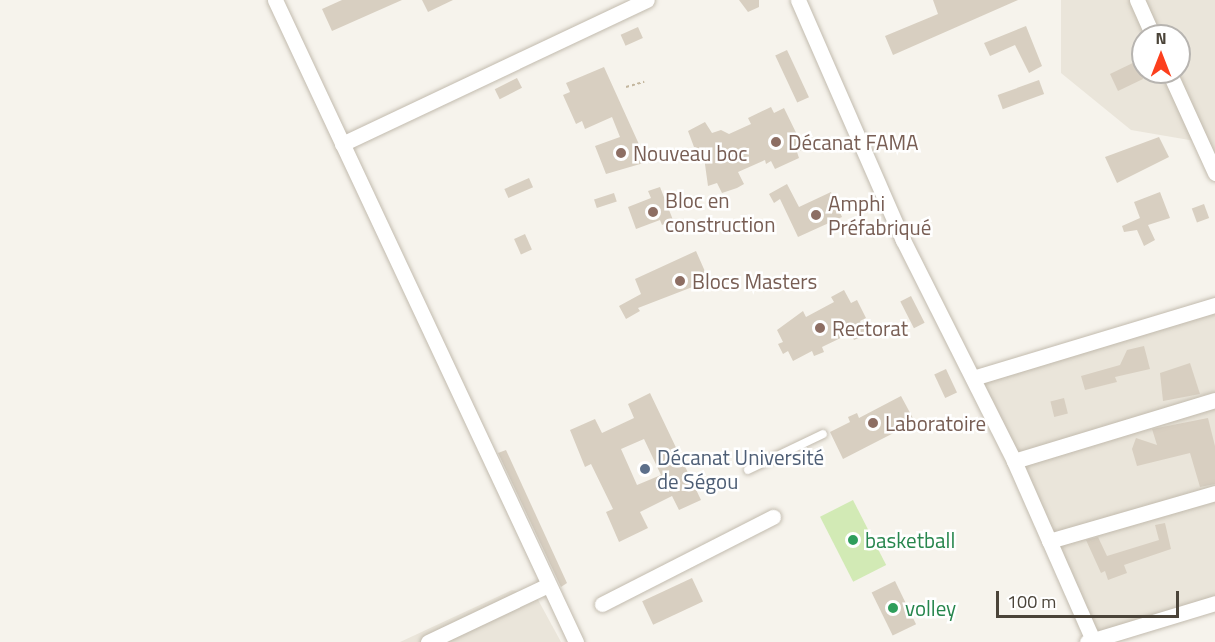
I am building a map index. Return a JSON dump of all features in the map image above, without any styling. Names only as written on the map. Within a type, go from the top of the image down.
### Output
[{"type":"street","points":[[275,0],[576,642]]},
{"type":"street","points":[[342,144],[647,0]]},
{"type":"street","points":[[798,0],[903,240],[1014,461],[1090,641],[1215,603]]},
{"type":"street","points":[[1137,0],[1148,24]]},
{"type":"street","points":[[1176,84],[1208,141],[1215,173]]},
{"type":"street","points":[[973,378],[1215,305]]},
{"type":"street","points":[[1014,461],[1215,400]]},
{"type":"street","points":[[1049,541],[1215,493]]},
{"type":"street","points":[[602,604],[773,517]]},
{"type":"street","points":[[432,641],[548,585]]},
{"type":"lane","points":[[748,470],[823,434]]},
{"type":"path","points":[[626,87],[644,82]]},
{"type":"shaded area","points":[[1061,0],[1215,0],[1215,173],[1201,142],[1131,130],[1061,73]]},
{"type":"shaded area","points":[[1215,305],[1215,603],[1093,640],[973,378]]},
{"type":"shaded area","points":[[512,590],[536,596],[561,642],[400,642]]},
{"type":"green space","name":"basketball","points":[[853,500],[886,565],[853,582],[820,517]]},
{"type":"building","points":[[342,0],[402,0],[332,31],[322,9]]},
{"type":"building","points":[[422,0],[453,0],[428,12]]},
{"type":"building","points":[[739,0],[759,0],[759,7],[748,12]]},
{"type":"building","points":[[933,0],[1018,0],[893,55],[885,36],[938,14]]},
{"type":"building","points":[[1026,26],[1042,66],[1029,73],[1015,45],[990,56],[984,43]]},
{"type":"building","points":[[638,27],[643,38],[626,46],[621,35]]},
{"type":"building","points":[[787,50],[809,97],[797,103],[775,55]]},
{"type":"building","points":[[1131,64],[1133,84],[1118,91],[1110,74]]},
{"type":"building","points":[[604,67],[647,162],[606,174],[595,146],[620,137],[612,117],[585,129],[582,121],[576,124],[563,95],[570,92],[566,83]]},
{"type":"building","points":[[517,78],[522,88],[500,99],[495,89]]},
{"type":"building","points":[[1039,80],[1044,94],[1003,109],[998,95]]},
{"type":"building","points":[[771,107],[774,113],[784,108],[804,149],[797,152],[799,158],[775,169],[771,161],[766,164],[765,160],[738,172],[744,184],[722,193],[717,183],[708,186],[703,150],[694,147],[688,131],[705,122],[712,133],[721,130],[729,134],[751,124],[748,118]]},
{"type":"building","points":[[1159,137],[1169,157],[1117,183],[1105,157]]},
{"type":"building","points":[[529,178],[533,187],[508,198],[504,189]]},
{"type":"building","points":[[787,184],[799,207],[831,192],[842,217],[798,237],[780,199],[774,203],[769,194]]},
{"type":"building","points":[[660,187],[673,220],[662,225],[660,220],[636,229],[628,207],[651,198],[648,191]]},
{"type":"building","points":[[1160,192],[1170,218],[1148,225],[1155,240],[1144,246],[1137,230],[1124,232],[1122,226],[1140,218],[1134,202]]},
{"type":"building","points":[[614,193],[617,202],[597,208],[594,199]]},
{"type":"building","points":[[1204,204],[1209,218],[1197,223],[1192,208]]},
{"type":"building","points":[[525,234],[532,250],[521,254],[514,239]]},
{"type":"building","points":[[696,251],[707,276],[694,282],[695,286],[638,308],[640,311],[626,319],[619,306],[641,294],[635,279]]},
{"type":"building","points":[[844,290],[851,303],[857,300],[866,318],[860,321],[867,334],[854,340],[851,333],[822,347],[824,352],[814,356],[812,351],[793,361],[788,351],[783,354],[778,344],[783,342],[777,330],[803,311],[806,317],[834,302],[831,297]]},
{"type":"building","points":[[911,296],[925,323],[914,328],[900,301]]},
{"type":"building","points":[[1144,346],[1150,369],[1115,377],[1117,382],[1085,390],[1081,376],[1120,365],[1127,350]]},
{"type":"building","points":[[1190,363],[1200,394],[1163,401],[1160,373]]},
{"type":"building","points":[[946,369],[957,393],[945,398],[934,374]]},
{"type":"building","points":[[650,393],[701,500],[679,510],[672,496],[640,512],[648,528],[619,542],[606,512],[613,509],[591,464],[585,467],[570,430],[595,419],[602,433],[634,418],[628,404]],"holes":[[[644,439],[661,475],[637,485],[621,449]]]},
{"type":"building","points":[[901,396],[915,422],[843,459],[830,432],[850,422],[848,417],[857,413],[859,418]]},
{"type":"building","points":[[1064,398],[1068,414],[1054,417],[1050,401]]},
{"type":"building","points":[[1208,418],[1215,446],[1215,484],[1200,487],[1190,453],[1137,466],[1132,449],[1136,438],[1157,445],[1152,429]]},
{"type":"building","points":[[506,450],[567,583],[561,587],[498,453]]},
{"type":"building","points":[[1165,523],[1171,549],[1124,565],[1127,573],[1108,580],[1105,571],[1101,573],[1086,540],[1098,537],[1107,556],[1159,540],[1155,525]]},
{"type":"building","points":[[692,578],[703,602],[653,625],[642,601]]},
{"type":"building","name":"volley","points":[[895,581],[916,624],[893,636],[872,592]]},
{"type":"place","name":"Décanat FAMA","points":[[776,142]]},
{"type":"place","name":"Nouveau boc","points":[[621,153]]},
{"type":"place","name":"Bloc en construction","points":[[653,212]]},
{"type":"place","name":"Amphi Préfabriqué","points":[[816,215]]},
{"type":"place","name":"Blocs Masters","points":[[680,281]]},
{"type":"place","name":"Rectorat","points":[[820,328]]},
{"type":"place","name":"Laboratoire","points":[[873,423]]},
{"type":"place","name":"Décanat Université de Ségou","points":[[645,469]]},
{"type":"place","name":"basketball","points":[[853,540]]},
{"type":"place","name":"volley","points":[[893,608]]}]
